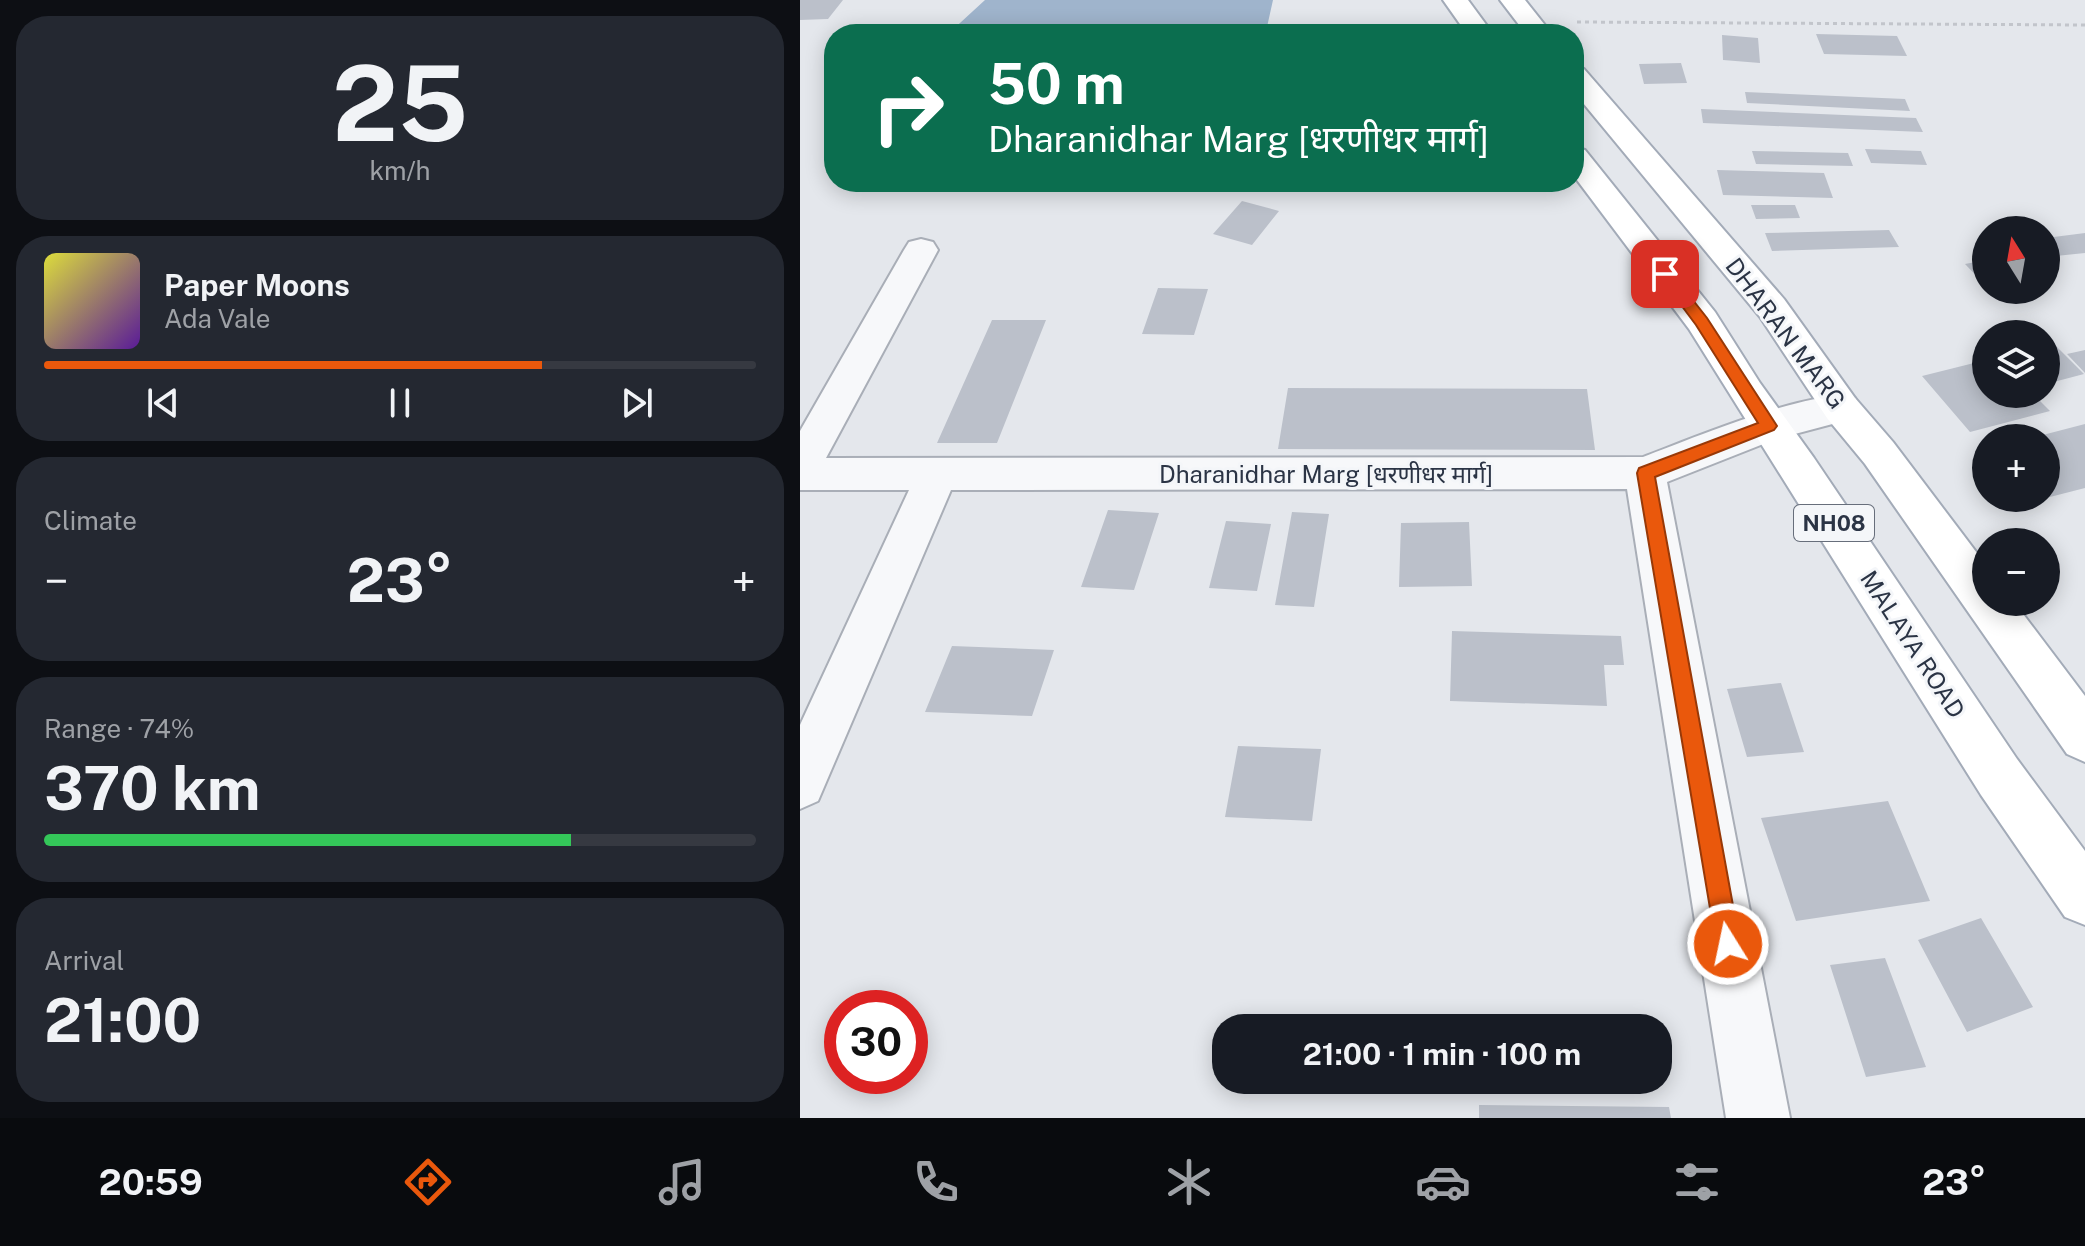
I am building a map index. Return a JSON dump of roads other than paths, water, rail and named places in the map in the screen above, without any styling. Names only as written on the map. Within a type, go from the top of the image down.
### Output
[{"type":"main road","points":[[1455,0],[1473,24]]},
{"type":"main road","name":"DHARAN MARG","points":[[1584,87],[1772,308],[1841,408],[1879,453],[1972,580]]},
{"type":"main road","name":"MALAYA ROAD","points":[[1584,169],[1702,321],[1999,777],[2085,897]]},
{"type":"main road","name":"DHARAN MARG","points":[[1998,616],[2085,737]]},
{"type":"street","points":[[800,468],[921,250]]},
{"type":"street","name":"Dharanidhar Marg [धरणीधर मार्ग]","points":[[800,474],[1645,473],[1769,426],[1841,408]]},
{"type":"street","points":[[1645,473],[1758,1118]]},
{"type":"street","points":[[800,783],[937,474]]},
{"type":"water","points":[[985,0],[1273,0],[1268,24],[959,24]]}]
